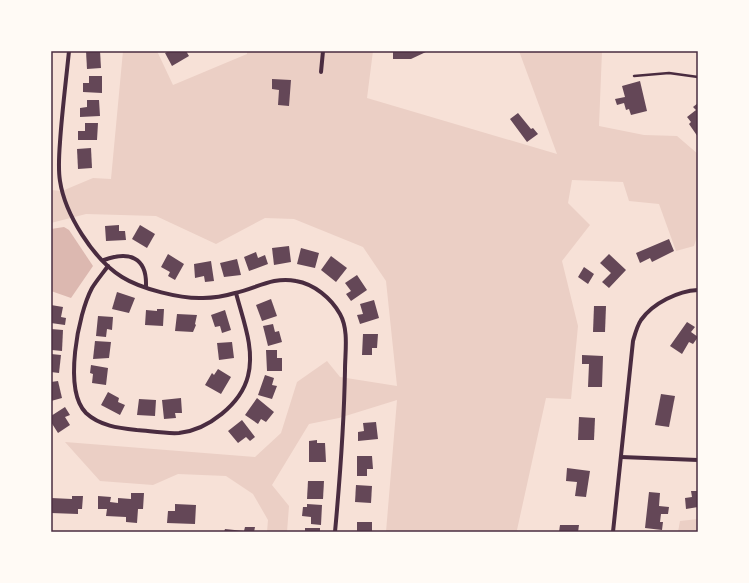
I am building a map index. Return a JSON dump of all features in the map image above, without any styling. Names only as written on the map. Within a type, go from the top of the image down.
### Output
[{"type":"street","points":[[69,51],[61,124],[59,163],[60,182],[76,226],[108,266],[122,277],[169,294],[187,297],[203,298],[236,293],[264,282],[296,280],[314,287],[329,300],[341,315],[346,331],[344,422],[335,532]]},
{"type":"street","points":[[321,72],[323,51]]},
{"type":"street","points":[[104,260],[125,255],[135,258],[142,264],[146,275],[146,286]]},
{"type":"street","points":[[108,266],[92,288],[81,319],[75,360],[76,394],[81,407],[87,414],[100,423],[118,428],[179,433],[193,430],[210,423],[225,412],[237,397],[248,377],[251,353],[236,293]]},
{"type":"street","points":[[613,532],[633,341],[641,320],[654,307],[682,291],[698,290]]},
{"type":"street","points":[[621,458],[698,460]]},
{"type":"lane","points":[[634,76],[669,73],[698,77]]},
{"type":"shaded area","points":[[123,51],[157,51],[173,85],[247,54],[247,51],[373,51],[367,98],[557,154],[519,51],[602,51],[599,126],[644,135],[677,136],[698,154],[698,233],[694,246],[676,251],[659,204],[629,201],[623,182],[572,180],[568,203],[590,225],[562,261],[578,326],[571,399],[546,398],[517,530],[519,532],[386,532],[397,400],[339,418],[309,424],[272,485],[289,506],[287,532],[267,532],[268,520],[253,494],[226,476],[178,474],[153,485],[100,481],[65,442],[255,457],[281,433],[297,382],[327,361],[340,377],[397,386],[386,281],[363,247],[294,219],[265,218],[216,244],[156,216],[86,214],[51,223],[51,190],[62,191],[93,178],[111,179]]},
{"type":"shaded area","points":[[64,227],[69,230],[93,266],[71,298],[51,291],[51,229]]},
{"type":"shaded area","points":[[698,519],[698,532],[678,532],[680,521]]},
{"type":"building","points":[[86,51],[100,51],[101,68],[87,69]]},
{"type":"building","points":[[169,51],[186,51],[189,56],[172,66],[165,53]]},
{"type":"building","points":[[393,51],[428,51],[411,59],[393,59]]},
{"type":"building","points":[[89,76],[102,76],[102,93],[83,92],[83,83],[89,83]]},
{"type":"building","points":[[272,79],[291,80],[289,106],[278,105],[279,90],[272,89]]},
{"type":"building","points":[[640,81],[647,111],[631,115],[629,109],[626,110],[624,103],[617,105],[615,99],[625,97],[622,86]]},
{"type":"building","points":[[87,100],[99,100],[100,116],[80,117],[80,108],[87,107]]},
{"type":"building","points":[[698,103],[698,137],[689,124],[691,122],[687,117],[696,110],[693,107]]},
{"type":"building","points":[[518,113],[531,129],[533,128],[538,134],[527,142],[510,119]]},
{"type":"building","points":[[85,123],[98,123],[97,140],[78,140],[78,131],[85,131]]},
{"type":"building","points":[[91,148],[92,168],[78,169],[77,149]]},
{"type":"building","points":[[119,225],[119,231],[125,231],[126,240],[106,241],[105,226]]},
{"type":"building","points":[[140,225],[155,234],[147,248],[132,239]]},
{"type":"building","points":[[669,239],[674,251],[652,262],[650,258],[640,263],[636,253]]},
{"type":"building","points":[[289,246],[291,262],[274,265],[272,248]]},
{"type":"building","points":[[301,248],[319,253],[315,268],[297,264]]},
{"type":"building","points":[[256,252],[258,258],[265,255],[268,264],[249,271],[244,257]]},
{"type":"building","points":[[168,254],[184,264],[175,280],[168,276],[170,272],[161,267]]},
{"type":"building","points":[[609,254],[626,270],[609,288],[602,282],[611,273],[600,263]]},
{"type":"building","points":[[331,256],[347,268],[336,282],[321,270]]},
{"type":"building","points":[[237,259],[241,275],[224,277],[220,263]]},
{"type":"building","points":[[211,261],[214,281],[205,282],[204,276],[195,278],[194,264]]},
{"type":"building","points":[[584,267],[594,274],[588,284],[578,277]]},
{"type":"building","points":[[357,275],[367,290],[351,301],[346,294],[351,291],[345,283]]},
{"type":"building","points":[[117,292],[135,298],[129,313],[112,309]]},
{"type":"building","points":[[271,299],[277,316],[262,321],[256,305]]},
{"type":"building","points":[[374,300],[379,318],[360,324],[357,315],[363,314],[360,304]]},
{"type":"building","points":[[51,305],[63,307],[61,317],[66,318],[65,325],[51,323]]},
{"type":"building","points":[[594,306],[606,306],[605,332],[593,332]]},
{"type":"building","points":[[157,309],[164,309],[163,326],[145,325],[146,310],[157,311]]},
{"type":"building","points":[[225,310],[231,330],[222,333],[220,326],[215,327],[211,315]]},
{"type":"building","points":[[177,314],[197,315],[196,325],[193,332],[175,331]]},
{"type":"building","points":[[98,316],[113,317],[112,330],[107,329],[106,337],[96,336]]},
{"type":"building","points":[[687,322],[695,327],[691,332],[698,337],[693,344],[689,342],[682,354],[670,346]]},
{"type":"building","points":[[273,324],[275,332],[279,331],[282,342],[268,346],[263,326]]},
{"type":"building","points":[[51,329],[63,330],[62,351],[52,350]]},
{"type":"building","points":[[363,334],[378,334],[377,348],[372,348],[372,355],[362,355]]},
{"type":"building","points":[[95,341],[111,342],[109,358],[93,359]]},
{"type":"building","points":[[232,342],[234,358],[219,360],[217,343]]},
{"type":"building","points":[[266,350],[277,350],[277,358],[282,358],[282,371],[267,371]]},
{"type":"building","points":[[51,354],[61,355],[59,373],[51,372]]},
{"type":"building","points":[[582,355],[603,356],[602,387],[588,387],[589,364],[582,364]]},
{"type":"building","points":[[91,365],[108,368],[106,385],[92,383],[93,374],[90,373]]},
{"type":"building","points":[[218,369],[231,377],[221,394],[205,385],[212,373],[214,375]]},
{"type":"building","points":[[265,375],[274,378],[272,385],[277,386],[272,399],[258,395]]},
{"type":"building","points":[[58,381],[62,398],[51,401],[51,382]]},
{"type":"building","points":[[108,392],[119,398],[118,402],[125,405],[120,415],[101,405]]},
{"type":"building","points":[[661,394],[675,396],[669,427],[655,425]]},
{"type":"building","points":[[181,398],[182,413],[175,413],[176,418],[164,419],[162,400]]},
{"type":"building","points":[[257,398],[274,412],[266,422],[261,419],[258,424],[245,415]]},
{"type":"building","points":[[139,399],[156,400],[155,416],[137,415]]},
{"type":"building","points":[[65,407],[70,415],[65,417],[70,425],[58,433],[51,422],[51,416]]},
{"type":"building","points":[[579,417],[595,418],[594,440],[578,440]]},
{"type":"building","points":[[242,420],[255,437],[250,441],[246,437],[238,443],[228,431]]},
{"type":"building","points":[[376,422],[378,439],[358,441],[358,432],[364,431],[363,423]]},
{"type":"building","points":[[317,440],[317,443],[325,443],[326,462],[309,462],[309,441]]},
{"type":"building","points":[[357,456],[372,456],[373,469],[367,469],[367,476],[357,476]]},
{"type":"building","points":[[567,468],[590,471],[586,497],[575,496],[577,482],[566,481]]},
{"type":"building","points":[[308,481],[324,481],[323,499],[307,499]]},
{"type":"building","points":[[356,485],[372,486],[371,503],[355,502]]},
{"type":"building","points":[[691,491],[698,491],[698,507],[686,509],[685,498],[692,497]]},
{"type":"building","points":[[649,492],[660,493],[659,506],[669,507],[668,514],[661,514],[660,522],[663,522],[662,530],[645,528]]},
{"type":"building","points":[[131,493],[144,493],[143,509],[138,509],[137,523],[126,522],[126,517],[106,516],[107,509],[98,509],[98,496],[111,497],[110,502],[118,503],[118,498],[131,499]]},
{"type":"building","points":[[72,496],[83,496],[82,509],[78,509],[78,514],[51,513],[51,498],[72,499]]},
{"type":"building","points":[[175,504],[196,505],[195,524],[167,523],[168,511],[175,511]]},
{"type":"building","points":[[307,504],[322,505],[321,525],[311,524],[311,517],[302,516],[303,507],[307,507]]},
{"type":"building","points":[[357,522],[372,522],[372,532],[357,532]]},
{"type":"building","points":[[560,525],[579,525],[578,532],[559,532]]},
{"type":"building","points":[[245,527],[255,527],[254,532],[224,532],[225,529],[244,531]]},
{"type":"building","points":[[305,528],[320,528],[320,532],[305,532]]}]
